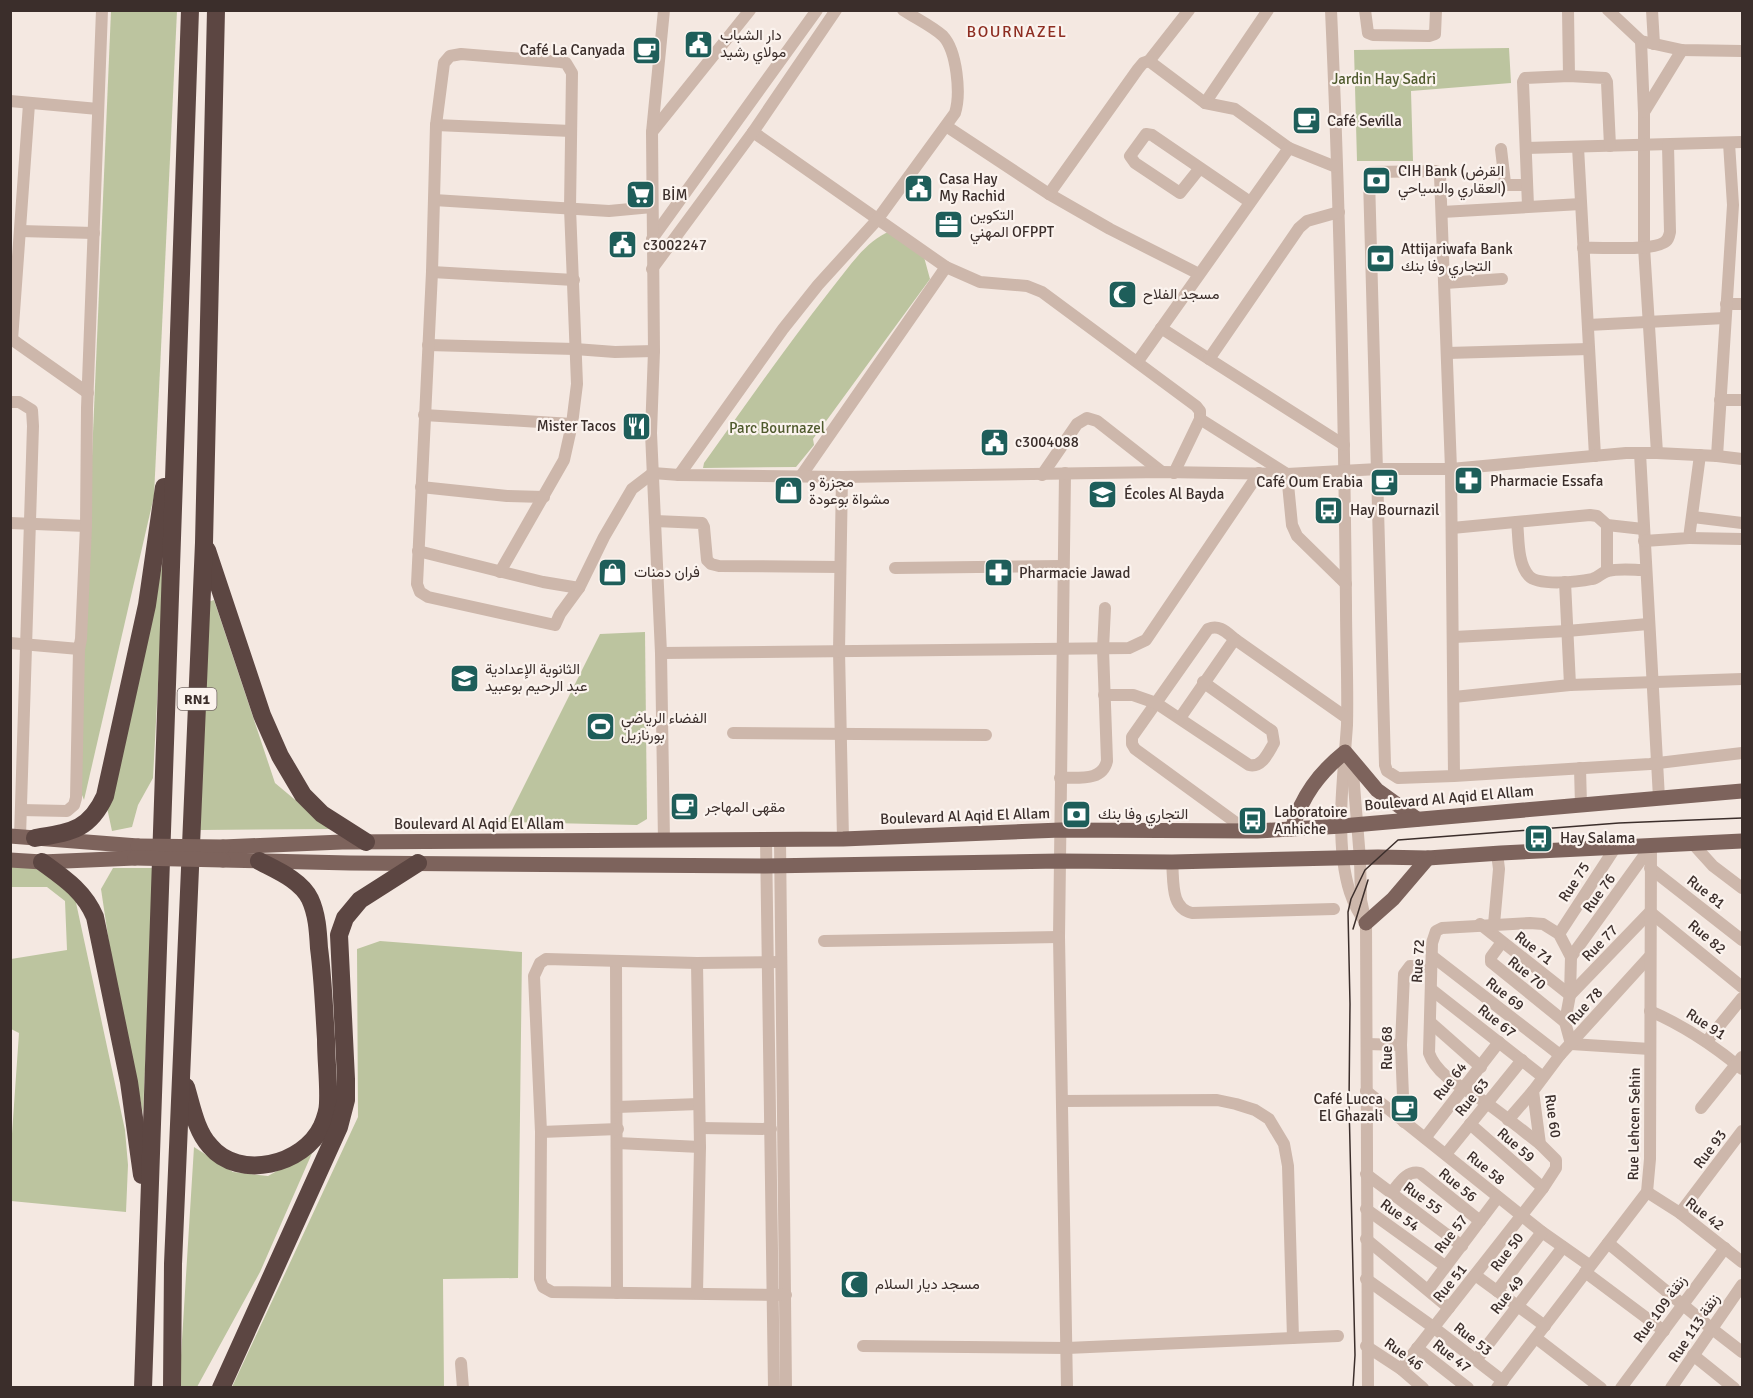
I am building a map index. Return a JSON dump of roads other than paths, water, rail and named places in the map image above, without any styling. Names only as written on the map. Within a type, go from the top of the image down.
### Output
[{"type":"highway","name":"RN1","points":[[143,1388],[190,10]]},
{"type":"highway","name":"RN1","points":[[172,1388],[172,1264],[204,543],[216,10]]},
{"type":"highway","points":[[22,837],[68,833],[85,825],[98,812],[105,796],[147,605],[176,402]]},
{"type":"highway","points":[[204,543],[262,715],[280,756],[303,795],[322,814],[366,842]]},
{"type":"highway","points":[[182,1073],[202,1136],[211,1148],[226,1159],[243,1164],[265,1166],[286,1159],[306,1146],[322,1127],[328,1106],[323,983],[316,917],[309,897],[296,883],[259,861]]},
{"type":"highway","points":[[42,862],[79,891],[88,902],[95,917],[129,1083],[141,1171],[147,1258]]},
{"type":"highway","points":[[221,1388],[339,1127],[346,1100],[339,935],[345,918],[360,900],[418,863]]},
{"type":"main road","points":[[1292,829],[1298,811],[1317,778],[1345,752],[1377,790],[1417,819]]},
{"type":"main road","name":"Boulevard Al Aqid El Allam","points":[[223,854],[366,842],[773,840],[1061,830],[1292,829],[1743,791]]},
{"type":"main road","points":[[22,837],[136,852],[223,854],[259,861],[773,865],[1428,858],[1743,842]]},
{"type":"main road","points":[[10,860],[42,862],[136,852]]},
{"type":"main road","points":[[1366,923],[1393,899],[1428,858]]},
{"type":"street","points":[[21,810],[67,811],[74,805],[76,798],[79,649],[86,526],[88,393],[102,10]]},
{"type":"street","points":[[664,10],[652,132],[654,351],[651,433],[661,653],[664,841]]},
{"type":"street","points":[[652,132],[750,10]]},
{"type":"street","points":[[652,239],[817,10]]},
{"type":"street","points":[[652,268],[753,132],[836,10]]},
{"type":"street","points":[[678,475],[783,329],[818,285],[877,220],[956,113],[959,101],[951,48],[943,36],[903,10]]},
{"type":"street","points":[[1049,194],[1138,69],[1143,63],[1149,61],[1189,10]]},
{"type":"street","points":[[1205,103],[1268,10]]},
{"type":"street","points":[[1331,10],[1339,212],[1346,584],[1347,718],[1341,794],[1360,859],[1361,900],[1366,923],[1366,1347],[1368,1388]]},
{"type":"street","points":[[1365,10],[1368,33],[1421,36],[1435,34],[1436,10]]},
{"type":"street","points":[[1568,10],[1569,76]]},
{"type":"street","points":[[1608,10],[1641,41],[1682,50],[1743,51]]},
{"type":"street","points":[[1652,10],[1654,44]]},
{"type":"street","points":[[1641,41],[1644,113],[1644,247],[1657,453]]},
{"type":"street","points":[[1644,113],[1682,50]]},
{"type":"street","points":[[500,572],[564,460],[572,424],[577,384],[570,208],[572,73],[566,63],[473,54],[450,56],[444,63],[436,125],[432,272],[418,551],[417,584],[420,592],[428,597],[555,625],[579,588],[604,537],[632,489],[653,473],[842,477],[1168,472],[1287,474],[1378,469],[1451,469],[1640,453],[1743,459]]},
{"type":"street","points":[[1149,61],[1205,103],[1235,110],[1289,148],[1336,167]]},
{"type":"street","points":[[1528,206],[1523,82],[1525,78],[1569,76],[1605,78],[1610,146]]},
{"type":"street","points":[[10,101],[98,109]]},
{"type":"street","points":[[29,104],[11,339],[88,393]]},
{"type":"street","points":[[436,125],[571,131]]},
{"type":"street","points":[[946,126],[1049,194],[1110,230],[1199,274]]},
{"type":"street","points":[[753,132],[946,267],[980,282],[1028,286],[1042,292],[1196,406],[1200,411],[1200,420],[1168,472]]},
{"type":"street","points":[[1200,168],[1180,193],[1135,163],[1130,156],[1146,134],[1149,134],[1200,168],[1250,202]]},
{"type":"street","points":[[1526,148],[1743,142]]},
{"type":"street","points":[[1717,456],[1726,304],[1738,205],[1729,143]]},
{"type":"street","points":[[1583,248],[1644,247],[1666,242],[1670,232],[1668,145]]},
{"type":"street","points":[[1578,147],[1595,456]]},
{"type":"street","points":[[1138,361],[1289,148]]},
{"type":"street","points":[[1501,149],[1504,183],[1527,185]]},
{"type":"street","points":[[1454,776],[1451,469],[1442,212],[1438,172],[1370,173],[1385,765],[1390,775],[1398,778],[1454,776],[1657,763],[1743,753]]},
{"type":"street","points":[[434,200],[609,211],[652,207]]},
{"type":"street","points":[[1442,212],[1581,204]]},
{"type":"street","points":[[1209,358],[1299,228],[1307,220],[1339,212]]},
{"type":"street","points":[[20,231],[94,233]]},
{"type":"street","points":[[801,476],[946,267]]},
{"type":"street","points":[[432,272],[574,280]]},
{"type":"street","points":[[1445,283],[1502,279]]},
{"type":"street","points":[[1726,304],[1743,304]]},
{"type":"street","points":[[1588,324],[1725,318]]},
{"type":"street","points":[[1161,328],[1344,445]]},
{"type":"street","points":[[428,345],[615,352],[654,351]]},
{"type":"street","points":[[1447,353],[1589,349]]},
{"type":"street","points":[[1720,400],[1743,400]]},
{"type":"street","points":[[10,402],[19,402],[32,410],[22,837]]},
{"type":"street","points":[[424,415],[572,424]]},
{"type":"street","points":[[1042,475],[1077,424],[1087,418],[1097,421],[1168,472]]},
{"type":"street","points":[[1200,420],[1287,474]]},
{"type":"street","points":[[1640,453],[1659,798]]},
{"type":"street","points":[[1689,538],[1700,455]]},
{"type":"street","points":[[1065,473],[1059,937],[1067,1388]]},
{"type":"street","points":[[661,653],[1129,648],[1146,640],[1259,474]]},
{"type":"street","points":[[1287,474],[1292,525],[1297,536],[1346,584]]},
{"type":"street","points":[[842,477],[839,651],[843,839]]},
{"type":"street","points":[[421,487],[507,496],[544,497]]},
{"type":"street","points":[[1452,528],[1590,515],[1597,516],[1608,525],[1643,535],[1743,538]]},
{"type":"street","points":[[1693,517],[1743,523]]},
{"type":"street","points":[[655,521],[702,523],[706,560],[719,566],[840,567]]},
{"type":"street","points":[[1517,522],[1522,564],[1528,575],[1535,581],[1565,582],[1592,579],[1606,571],[1645,570]]},
{"type":"street","points":[[10,523],[86,526]]},
{"type":"street","points":[[1606,571],[1608,525]]},
{"type":"street","points":[[418,551],[543,582],[579,588]]},
{"type":"street","points":[[895,568],[1062,566]]},
{"type":"street","points":[[1565,582],[1570,686]]},
{"type":"street","points":[[1060,778],[1095,777],[1106,768],[1103,649],[1105,608]]},
{"type":"street","points":[[1454,637],[1648,624]]},
{"type":"street","points":[[1246,830],[1135,749],[1132,744],[1132,738],[1208,629],[1220,628],[1347,718]]},
{"type":"street","points":[[1180,718],[1203,682],[1232,642],[1236,640]]},
{"type":"street","points":[[10,643],[79,649]]},
{"type":"street","points":[[1454,698],[1570,686],[1743,679]]},
{"type":"street","points":[[1104,695],[1133,695],[1156,703],[1249,765],[1259,765],[1274,743],[1272,731],[1203,682]]},
{"type":"street","points":[[10,727],[24,727]]},
{"type":"street","points":[[733,733],[986,735]]},
{"type":"street","points":[[1580,768],[1581,805]]},
{"type":"street","points":[[1349,825],[1343,859],[1351,899],[1357,912],[1366,923]]},
{"type":"street","points":[[773,840],[768,962],[771,1130],[786,1388]]},
{"type":"street","points":[[1693,844],[1713,866],[1743,888]]},
{"type":"street","name":"Rue Lehcen Sehin","points":[[1500,1384],[1647,1192],[1650,1159],[1651,846]]},
{"type":"street","name":"Rue 76","points":[[1571,957],[1651,846]]},
{"type":"street","name":"Rue 75","points":[[1559,934],[1615,848]]},
{"type":"street","points":[[1494,924],[1499,869],[1497,853]]},
{"type":"street","points":[[1173,862],[1176,901],[1186,911],[1192,913],[1334,909]]},
{"type":"street","points":[[773,865],[782,962],[780,1295],[774,1388]]},
{"type":"street","name":"Rue 81","points":[[1650,868],[1743,940]]},
{"type":"street","name":"Rue 82","points":[[1650,912],[1743,987]]},
{"type":"street","name":"Rue 77","points":[[1570,995],[1650,912]]},
{"type":"street","name":"Rue 72","points":[[1464,1089],[1437,1068],[1429,1053],[1433,936],[1436,931],[1442,927],[1480,924],[1543,924],[1559,934]]},
{"type":"street","name":"Rue 71","points":[[1480,924],[1570,995]]},
{"type":"street","points":[[1559,934],[1571,957],[1570,995],[1565,1022],[1571,1044],[1650,1049]]},
{"type":"street","points":[[824,940],[1059,937]]},
{"type":"street","name":"Rue 70","points":[[1502,942],[1491,957],[1491,962],[1565,1022]]},
{"type":"street","name":"Rue 78","points":[[1543,1077],[1560,1055],[1650,956]]},
{"type":"street","points":[[780,1295],[552,1292],[543,1287],[540,1279],[541,1132],[534,976],[536,969],[546,959],[616,962],[782,962]]},
{"type":"street","name":"Rue 68","points":[[1404,1122],[1401,1045],[1404,974],[1410,966],[1432,961]]},
{"type":"street","name":"Rue 69","points":[[1432,961],[1560,1055]]},
{"type":"street","points":[[616,962],[617,1293]]},
{"type":"street","points":[[697,963],[700,1128],[697,1293]]},
{"type":"street","name":"Rue 67","points":[[1432,990],[1543,1077]]},
{"type":"street","points":[[1707,1041],[1743,998]]},
{"type":"street","name":"Rue 91","points":[[1650,1011],[1707,1041],[1741,1063]]},
{"type":"street","points":[[1430,1023],[1481,1066]]},
{"type":"street","name":"Rue 64","points":[[1425,1138],[1499,1042]]},
{"type":"street","points":[[1367,1044],[1401,1045]]},
{"type":"street","name":"Rue 63","points":[[1446,1154],[1522,1060]]},
{"type":"street","points":[[1701,1108],[1741,1063]]},
{"type":"street","name":"Rue 60","points":[[1521,1215],[1543,1188],[1557,1164],[1540,1144],[1533,1091],[1543,1077]]},
{"type":"street","points":[[1464,1089],[1487,1103],[1540,1144]]},
{"type":"street","name":"Rue 58","points":[[1366,1091],[1664,1331]]},
{"type":"street","points":[[1508,1120],[1533,1091]]},
{"type":"street","points":[[1063,1101],[1217,1100],[1255,1110],[1269,1119],[1284,1144],[1288,1166],[1293,1338]]},
{"type":"street","points":[[616,1107],[699,1104]]},
{"type":"street","name":"Rue 59","points":[[1470,1124],[1543,1188]]},
{"type":"street","points":[[700,1128],[771,1130]]},
{"type":"street","points":[[541,1132],[618,1129]]},
{"type":"street","name":"Rue 93","points":[[1680,1213],[1743,1131]]},
{"type":"street","points":[[617,1143],[700,1147]]},
{"type":"street","name":"Rue 56","points":[[1391,1193],[1408,1174],[1420,1173],[1480,1221]]},
{"type":"street","name":"Rue 55","points":[[1366,1174],[1462,1246]]},
{"type":"street","name":"Rue 42","points":[[1647,1192],[1680,1213],[1743,1262]]},
{"type":"street","name":"Rue 57","points":[[1428,1290],[1498,1197]]},
{"type":"street","name":"Rue 54","points":[[1366,1209],[1446,1266]]},
{"type":"street","name":"Rue 51","points":[[1401,1369],[1521,1215]]},
{"type":"street","name":"Rue 50","points":[[1497,1291],[1542,1232]]},
{"type":"street","name":"Rue 53","points":[[1366,1239],[1449,1308]]},
{"type":"street","points":[[1608,1243],[1743,1352]]},
{"type":"street","name":"Rue 49","points":[[1476,1360],[1563,1248]]},
{"type":"street","name":"Rue 109 زنقة","points":[[1621,1388],[1725,1248]]},
{"type":"street","points":[[1475,1275],[1545,1326]]},
{"type":"street","name":"Rue 53","points":[[1366,1279],[1476,1360],[1500,1384]]},
{"type":"street","name":"Rue 113 زنقة","points":[[1675,1386],[1711,1328],[1738,1300],[1743,1285]]},
{"type":"street","points":[[863,1346],[1067,1348],[1338,1336]]},
{"type":"street","points":[[1536,1338],[1601,1388]]},
{"type":"street","name":"Rue 46","points":[[1366,1347],[1401,1369],[1423,1388]]},
{"type":"street","name":"Rue 47","points":[[1417,1348],[1468,1388]]},
{"type":"street","points":[[1693,1355],[1734,1388]]},
{"type":"street","points":[[461,1363],[463,1388]]},
{"type":"tram line","points":[[1353,1388],[1355,1355],[1349,1103],[1348,912],[1351,899],[1365,870],[1398,840],[1619,823],[1742,818]]},
{"type":"tram line","points":[[1353,929],[1368,880]]},
{"type":"place","name":"دار الشباب مولاي رشيد","points":[[699,44]]},
{"type":"place","name":"Café La Canyada","points":[[646,50]]},
{"type":"place","name":"Café Sevilla","points":[[1306,121]]},
{"type":"place","name":"CIH Bank (القرض العقاري والسياحي)","points":[[1377,180]]},
{"type":"place","name":"Casa Hay My Rachid","points":[[918,188]]},
{"type":"place","name":"BİM","points":[[641,195]]},
{"type":"place","name":"التكوين المهني OFPPT","points":[[949,224]]},
{"type":"place","name":"c3002247","points":[[622,245]]},
{"type":"place","name":"Attijariwafa Bank التجاري وفا بنك","points":[[1380,258]]},
{"type":"place","name":"مسجد الفلاح","points":[[1122,294]]},
{"type":"place","name":"Mister Tacos","points":[[637,426]]},
{"type":"place","name":"c3004088","points":[[994,442]]},
{"type":"place","name":"Pharmacie Essafa","points":[[1469,481]]},
{"type":"place","name":"Café Oum Erabia","points":[[1384,482]]},
{"type":"place","name":"مجزرة و مشواة بوعودة","points":[[788,491]]},
{"type":"place","name":"Écoles Al Bayda","points":[[1103,494]]},
{"type":"place","name":"Hay Bournazil","points":[[1329,510]]},
{"type":"place","name":"فران دمنات","points":[[613,572]]},
{"type":"place","name":"Pharmacie Jawad","points":[[998,573]]},
{"type":"place","name":"الثانوية الإعدادية عبد الرحيم بوعبيد","points":[[464,678]]},
{"type":"place","name":"الفضاء الرياضي بورنازيل","points":[[600,727]]},
{"type":"place","name":"مقهى المهاجر","points":[[684,807]]},
{"type":"place","name":"التجاري وفا بنك","points":[[1077,814]]},
{"type":"place","name":"Laboratoire Anhiche","points":[[1253,821]]},
{"type":"place","name":"Hay Salama","points":[[1539,838]]},
{"type":"place","name":"Café Lucca El Ghazali","points":[[1404,1108]]},
{"type":"place","name":"مسجد ديار السلام","points":[[854,1284]]},
{"type":"district","name":"BOURNAZEL","points":[[1017,31]]},
{"type":"park label","name":"Jardin Hay Sadri","points":[[1384,79]]},
{"type":"park label","name":"Parc Bournazel","points":[[777,428]]}]
